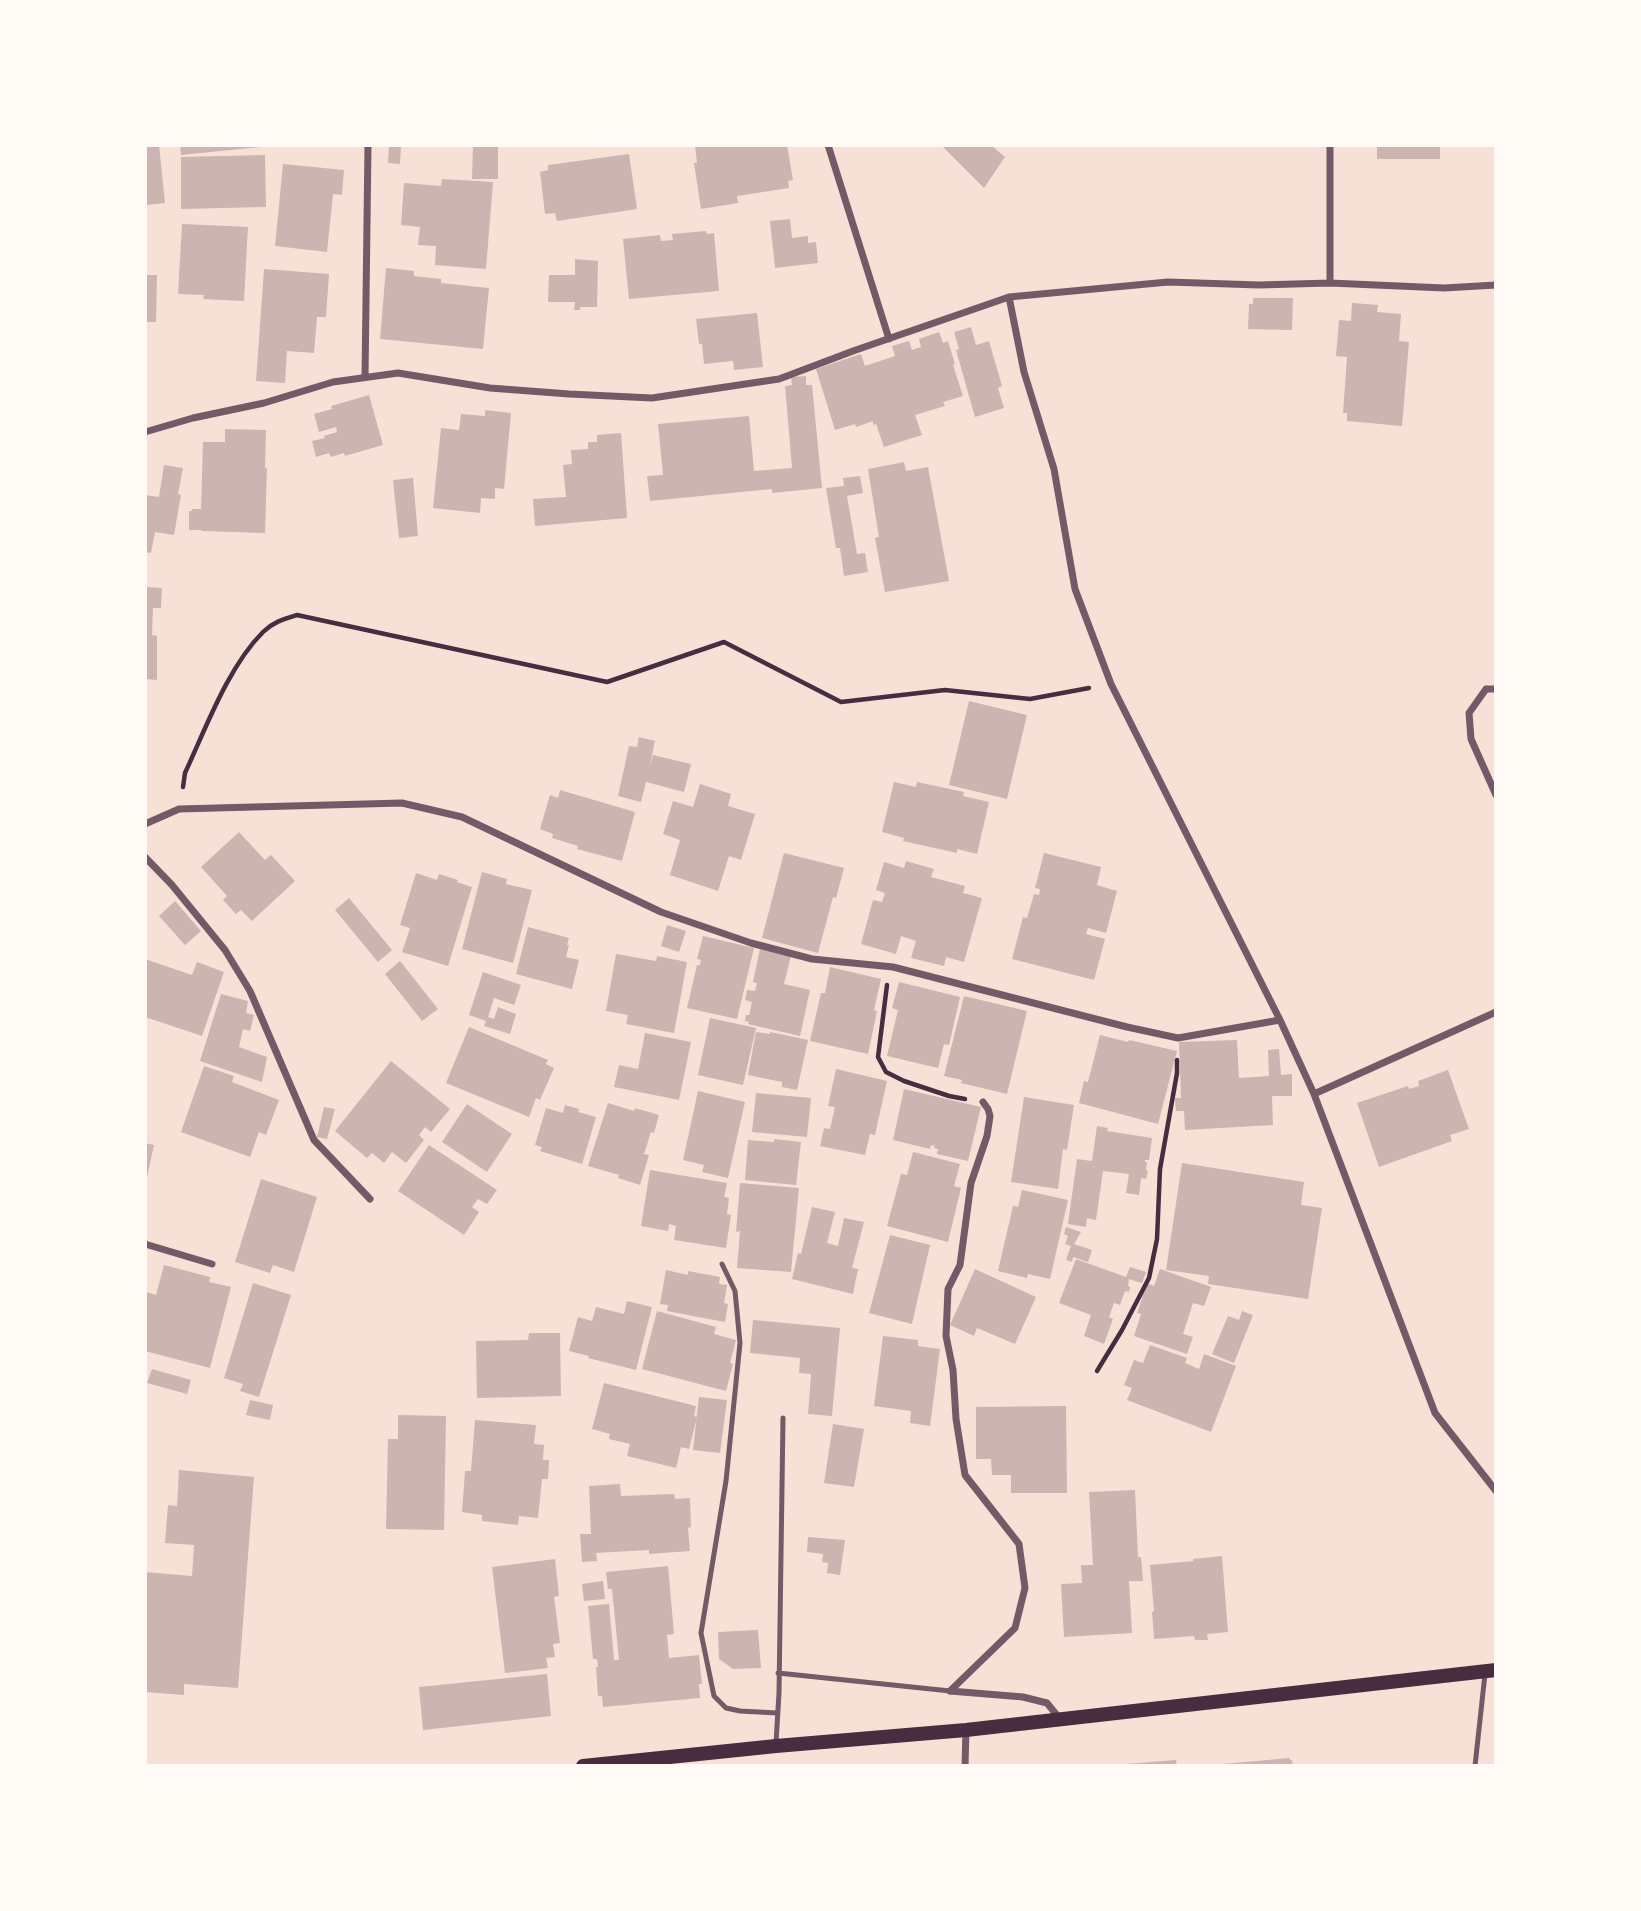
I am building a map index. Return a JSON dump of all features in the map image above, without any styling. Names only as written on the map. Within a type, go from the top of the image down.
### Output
[{"type":"main road","points":[[583,1766],[966,1730],[1490,1670]]},
{"type":"street","points":[[365,377],[368,145]]},
{"type":"street","points":[[828,145],[889,339]]},
{"type":"street","points":[[1330,145],[1330,283]]},
{"type":"street","points":[[145,432],[192,418],[264,403],[333,382],[398,373],[490,387],[652,398],[779,379],[1009,297],[1168,282],[1259,285],[1330,283],[1444,288],[1496,285]]},
{"type":"street","points":[[1009,297],[1024,372],[1054,469],[1075,589],[1111,684],[1280,1020],[1314,1094],[1435,1413],[1496,1491]]},
{"type":"street","points":[[1496,689],[1486,688],[1469,713],[1471,739],[1496,795]]},
{"type":"street","points":[[145,824],[179,809],[402,803],[463,817],[661,912],[751,943],[812,959],[893,967],[1101,1021],[1178,1038],[1280,1020]]},
{"type":"street","points":[[145,857],[172,885],[225,950],[250,991],[314,1140],[370,1199]]},
{"type":"street","points":[[1314,1094],[1496,1012]]},
{"type":"street","points":[[950,1691],[1015,1628],[1025,1588],[1019,1544],[965,1475],[956,1419],[953,1370],[946,1336],[948,1289],[960,1265],[971,1183],[987,1136],[990,1116],[983,1102]]},
{"type":"street","points":[[145,1244],[212,1264]]},
{"type":"street","points":[[950,1691],[1023,1697],[1047,1703],[1061,1719]]},
{"type":"street","points":[[965,1766],[966,1730]]},
{"type":"lane","points":[[722,1264],[735,1291],[740,1343],[726,1481],[701,1633],[714,1696],[726,1708],[777,1713]]},
{"type":"lane","points":[[776,1746],[783,1418]]},
{"type":"lane","points":[[1475,1766],[1490,1670]]},
{"type":"lane","points":[[778,1673],[950,1691]]},
{"type":"path","points":[[179,809],[185,773],[232,672],[264,631],[279,620],[297,615],[607,682],[724,642],[841,702],[945,690],[1030,699],[1111,684]]},
{"type":"path","points":[[893,967],[887,981],[878,1057],[886,1072],[949,1096],[983,1102]]},
{"type":"path","points":[[1097,1371],[1149,1278],[1157,1239],[1160,1169],[1177,1073],[1178,1038]]},
{"type":"building","points":[[145,145],[159,145],[165,203],[145,205]]},
{"type":"building","points":[[180,145],[260,145],[260,147],[181,155]]},
{"type":"building","points":[[389,145],[401,145],[400,164],[388,163]]},
{"type":"building","points":[[473,145],[498,145],[498,179],[472,179]]},
{"type":"building","points":[[695,145],[787,145],[793,180],[788,181],[789,188],[737,196],[738,203],[701,209],[694,163],[697,163]]},
{"type":"building","points":[[941,145],[991,145],[1005,157],[984,188]]},
{"type":"building","points":[[1377,145],[1440,145],[1440,159],[1377,159]]},
{"type":"building","points":[[629,154],[637,209],[557,221],[555,213],[545,214],[540,172],[548,170],[548,165]]},
{"type":"building","points":[[265,155],[266,207],[181,209],[181,157]]},
{"type":"building","points":[[283,164],[344,170],[342,195],[333,194],[327,252],[275,246]]},
{"type":"building","points":[[442,179],[493,182],[486,269],[435,265],[436,246],[418,245],[420,227],[401,225],[404,183],[441,186]]},
{"type":"building","points":[[790,219],[792,238],[808,236],[808,243],[816,242],[818,263],[775,268],[770,221]]},
{"type":"building","points":[[182,224],[248,227],[244,301],[203,299],[204,295],[178,294]]},
{"type":"building","points":[[706,231],[707,234],[714,233],[719,291],[629,299],[623,239],[660,235],[661,241],[673,240],[672,234]]},
{"type":"building","points":[[575,259],[598,261],[597,307],[580,307],[580,310],[574,310],[575,302],[548,302],[549,275],[575,275]]},
{"type":"building","points":[[386,268],[414,271],[414,276],[441,279],[441,283],[489,288],[483,349],[380,339]]},
{"type":"building","points":[[264,269],[329,274],[326,317],[317,317],[314,353],[287,351],[285,383],[256,381]]},
{"type":"building","points":[[145,275],[157,275],[156,322],[145,322]]},
{"type":"building","points":[[1253,298],[1293,298],[1292,330],[1248,329],[1249,304],[1253,304]]},
{"type":"building","points":[[1352,303],[1378,305],[1377,312],[1401,314],[1399,341],[1409,342],[1402,426],[1347,421],[1347,413],[1343,413],[1347,357],[1336,356],[1339,320],[1351,321]]},
{"type":"building","points":[[757,313],[763,367],[734,370],[733,361],[704,364],[696,319]]},
{"type":"building","points":[[971,327],[976,345],[989,341],[1002,386],[998,388],[1004,408],[975,417],[956,350],[959,349],[954,332]]},
{"type":"building","points":[[939,332],[943,343],[948,341],[963,396],[943,402],[945,406],[915,415],[922,435],[884,447],[873,421],[835,430],[816,369],[861,354],[865,366],[895,356],[892,346],[909,341],[912,350],[921,347],[919,339]]},
{"type":"building","points":[[806,376],[806,385],[812,385],[822,488],[772,493],[772,489],[650,501],[647,476],[663,475],[658,424],[749,416],[754,471],[792,468],[785,386],[792,385],[791,377]]},
{"type":"building","points":[[369,395],[383,445],[345,456],[344,453],[331,457],[329,453],[316,457],[312,441],[337,432],[336,427],[319,432],[314,414]]},
{"type":"building","points":[[485,410],[511,413],[504,489],[495,488],[495,499],[481,498],[480,513],[433,508],[441,428],[459,430],[461,414],[485,416]]},
{"type":"building","points":[[225,429],[266,430],[265,533],[189,530],[189,511],[201,509],[203,442],[225,442]]},
{"type":"building","points":[[621,433],[627,518],[535,526],[533,499],[566,497],[563,465],[572,464],[571,450],[588,449],[588,442],[597,442],[597,435]]},
{"type":"building","points":[[904,462],[906,471],[928,467],[949,581],[885,592],[875,538],[879,537],[868,469]]},
{"type":"building","points":[[164,465],[183,468],[174,535],[155,532],[151,553],[145,552],[145,495],[159,497]]},
{"type":"building","points":[[860,476],[863,493],[847,496],[857,554],[865,553],[868,572],[844,576],[840,548],[836,548],[826,488],[844,486],[843,478]]},
{"type":"building","points":[[413,478],[418,536],[399,538],[393,480]]},
{"type":"building","points":[[145,587],[162,588],[161,608],[153,608],[152,635],[157,636],[157,680],[145,679]]},
{"type":"building","points":[[969,701],[1027,715],[1007,799],[949,785]]},
{"type":"building","points":[[639,737],[655,741],[649,769],[653,755],[691,764],[684,792],[646,782],[641,802],[618,796],[629,746],[637,747]]},
{"type":"building","points":[[894,782],[916,787],[917,782],[964,792],[963,796],[989,802],[977,854],[957,849],[957,853],[903,841],[904,838],[882,832]]},
{"type":"building","points":[[700,784],[731,794],[728,806],[755,814],[741,860],[729,856],[718,891],[670,875],[680,840],[663,834],[673,801],[693,807]]},
{"type":"building","points":[[560,790],[635,812],[622,861],[577,849],[578,846],[552,838],[553,834],[540,829],[550,795],[558,798]]},
{"type":"building","points":[[239,832],[265,860],[271,855],[295,881],[252,921],[241,910],[236,914],[223,900],[227,896],[201,867]]},
{"type":"building","points":[[784,853],[844,868],[818,953],[762,938]]},
{"type":"building","points":[[1044,853],[1101,867],[1097,885],[1117,891],[1106,933],[1088,928],[1086,934],[1105,939],[1094,980],[1012,959],[1023,917],[1027,918],[1034,894],[1039,895],[1040,889],[1035,888]]},
{"type":"building","points":[[906,861],[934,869],[931,877],[965,886],[963,893],[982,898],[964,962],[946,957],[944,966],[911,958],[916,941],[901,936],[896,954],[861,944],[873,900],[882,902],[885,893],[876,890],[884,862],[904,868]]},
{"type":"building","points":[[482,872],[507,879],[506,884],[532,890],[513,963],[462,949]]},
{"type":"building","points":[[416,873],[437,880],[439,874],[472,887],[448,966],[402,952],[410,928],[400,925]]},
{"type":"building","points":[[349,898],[392,950],[378,962],[335,910]]},
{"type":"building","points":[[175,901],[201,931],[185,945],[159,916]]},
{"type":"building","points":[[667,925],[686,931],[679,952],[661,946]]},
{"type":"building","points":[[528,927],[569,938],[566,957],[579,960],[572,989],[516,974]]},
{"type":"building","points":[[703,936],[754,948],[737,1019],[687,1008],[697,965],[700,965],[701,960],[697,959]]},
{"type":"building","points":[[760,949],[791,956],[784,984],[810,990],[800,1036],[748,1024],[749,1022],[745,1021],[752,1002],[745,1000],[747,990],[755,991],[757,983],[753,982]]},
{"type":"building","points":[[616,954],[656,961],[657,956],[687,962],[674,1033],[626,1024],[628,1015],[606,1011]]},
{"type":"building","points":[[145,959],[192,975],[197,962],[224,972],[202,1036],[145,1017]]},
{"type":"building","points":[[400,961],[438,1009],[422,1021],[385,974]]},
{"type":"building","points":[[830,967],[881,979],[868,1054],[810,1041]]},
{"type":"building","points":[[483,972],[521,985],[514,1005],[494,998],[488,1017],[494,1019],[498,1007],[516,1014],[510,1034],[484,1026],[486,1021],[469,1015]]},
{"type":"building","points":[[899,982],[960,997],[949,1045],[944,1044],[938,1068],[887,1056],[898,1010],[892,1008]]},
{"type":"building","points":[[221,994],[248,1001],[246,1013],[254,1015],[250,1031],[243,1029],[239,1047],[267,1057],[262,1082],[200,1061]]},
{"type":"building","points":[[964,996],[1027,1011],[1007,1094],[944,1076]]},
{"type":"building","points":[[710,1018],[756,1028],[743,1085],[698,1075]]},
{"type":"building","points":[[469,1027],[548,1060],[546,1064],[554,1068],[540,1100],[536,1098],[529,1117],[446,1083]]},
{"type":"building","points":[[756,1032],[770,1032],[808,1040],[797,1090],[782,1087],[782,1082],[748,1075]]},
{"type":"building","points":[[645,1033],[691,1042],[679,1100],[614,1087],[619,1065],[638,1069]]},
{"type":"building","points":[[1100,1035],[1177,1051],[1158,1124],[1079,1103],[1084,1081],[1088,1082]]},
{"type":"building","points":[[1237,1040],[1239,1078],[1269,1076],[1268,1050],[1279,1049],[1281,1075],[1292,1074],[1292,1096],[1272,1096],[1273,1125],[1185,1130],[1184,1111],[1176,1111],[1175,1098],[1181,1098],[1179,1042]]},
{"type":"building","points":[[391,1061],[450,1109],[431,1132],[425,1127],[419,1135],[424,1140],[406,1163],[392,1152],[384,1163],[372,1153],[367,1158],[335,1131]]},
{"type":"building","points":[[204,1066],[234,1076],[232,1082],[279,1100],[266,1135],[259,1132],[250,1157],[181,1132]]},
{"type":"building","points":[[836,1069],[887,1081],[875,1135],[870,1134],[865,1155],[820,1146],[824,1128],[830,1129],[835,1107],[828,1106]]},
{"type":"building","points":[[1448,1070],[1469,1129],[1450,1135],[1452,1141],[1379,1167],[1357,1103],[1408,1086],[1409,1089],[1419,1086],[1418,1081]]},
{"type":"building","points":[[904,1089],[981,1107],[968,1161],[937,1154],[938,1149],[934,1148],[935,1146],[931,1145],[930,1149],[893,1140]]},
{"type":"building","points":[[698,1091],[745,1102],[728,1178],[702,1172],[704,1165],[683,1160]]},
{"type":"building","points":[[756,1093],[811,1098],[807,1137],[752,1132]]},
{"type":"building","points":[[1024,1097],[1074,1105],[1067,1150],[1063,1149],[1058,1189],[1011,1182]]},
{"type":"building","points":[[608,1103],[659,1115],[644,1154],[649,1155],[640,1185],[618,1178],[619,1175],[588,1166]]},
{"type":"building","points":[[467,1104],[512,1134],[487,1172],[442,1142]]},
{"type":"building","points":[[565,1105],[596,1117],[582,1164],[540,1151],[542,1147],[535,1145],[546,1108],[563,1113]]},
{"type":"building","points":[[324,1107],[335,1109],[327,1139],[317,1137]]},
{"type":"building","points":[[1097,1126],[1108,1128],[1107,1131],[1152,1138],[1149,1160],[1145,1160],[1148,1171],[1146,1179],[1141,1178],[1139,1195],[1126,1193],[1129,1174],[1103,1171],[1096,1220],[1087,1218],[1086,1227],[1068,1224],[1077,1159],[1092,1161]]},
{"type":"building","points":[[774,1139],[801,1142],[796,1185],[745,1180],[748,1140],[774,1142]]},
{"type":"building","points":[[145,1143],[154,1145],[146,1182],[145,1182]]},
{"type":"building","points":[[429,1145],[497,1190],[487,1204],[478,1199],[472,1207],[479,1212],[464,1235],[398,1191]]},
{"type":"building","points":[[913,1152],[960,1164],[954,1186],[961,1188],[948,1242],[887,1226],[901,1174],[907,1175]]},
{"type":"building","points":[[1182,1163],[1304,1182],[1301,1205],[1322,1208],[1308,1299],[1208,1284],[1209,1276],[1166,1270]]},
{"type":"building","points":[[650,1170],[727,1183],[724,1197],[729,1198],[727,1214],[731,1215],[726,1248],[674,1240],[676,1226],[669,1224],[668,1231],[641,1226]]},
{"type":"building","points":[[261,1179],[317,1197],[294,1272],[273,1265],[270,1273],[235,1262]]},
{"type":"building","points":[[740,1183],[799,1188],[791,1272],[737,1268],[740,1231],[736,1232]]},
{"type":"building","points":[[1022,1190],[1068,1200],[1050,1279],[1028,1274],[1027,1278],[998,1271],[1013,1206],[1018,1207]]},
{"type":"building","points":[[812,1207],[835,1212],[827,1243],[838,1246],[844,1218],[864,1222],[852,1268],[858,1269],[853,1294],[792,1279]]},
{"type":"building","points":[[1066,1227],[1081,1232],[1074,1244],[1092,1250],[1088,1262],[1073,1257],[1072,1262],[1066,1260],[1071,1246],[1065,1244],[1068,1236],[1064,1234]]},
{"type":"building","points":[[890,1235],[930,1245],[912,1324],[869,1313]]},
{"type":"building","points":[[1076,1259],[1126,1277],[1130,1267],[1146,1272],[1142,1283],[1129,1279],[1129,1292],[1125,1291],[1120,1305],[1114,1303],[1109,1317],[1113,1319],[1104,1344],[1084,1336],[1091,1315],[1059,1303]]},
{"type":"building","points":[[164,1265],[210,1277],[209,1282],[231,1287],[210,1368],[145,1351],[145,1296],[146,1292],[156,1295]]},
{"type":"building","points":[[975,1269],[1036,1297],[1015,1344],[977,1328],[974,1336],[950,1325]]},
{"type":"building","points":[[1160,1269],[1211,1287],[1204,1306],[1193,1303],[1183,1334],[1193,1337],[1187,1354],[1134,1336],[1141,1314],[1137,1313],[1147,1283],[1154,1286]]},
{"type":"building","points":[[666,1270],[688,1275],[688,1271],[720,1277],[719,1284],[727,1285],[725,1322],[667,1311],[668,1305],[660,1304]]},
{"type":"building","points":[[253,1283],[291,1295],[259,1397],[240,1391],[243,1384],[224,1378]]},
{"type":"building","points":[[627,1301],[652,1307],[636,1370],[569,1351],[578,1317],[592,1321],[596,1307],[624,1314]]},
{"type":"building","points":[[657,1311],[716,1327],[714,1334],[736,1340],[726,1391],[642,1369]]},
{"type":"building","points":[[1242,1311],[1253,1315],[1234,1363],[1212,1354],[1228,1316],[1239,1320]]},
{"type":"building","points":[[753,1320],[840,1328],[832,1416],[808,1414],[811,1374],[799,1373],[800,1358],[750,1353]]},
{"type":"building","points":[[529,1333],[560,1333],[561,1396],[477,1398],[476,1341],[528,1340]]},
{"type":"building","points":[[883,1336],[918,1340],[918,1346],[940,1349],[930,1426],[910,1423],[911,1411],[874,1406]]},
{"type":"building","points":[[1150,1345],[1187,1358],[1185,1363],[1199,1369],[1204,1354],[1236,1366],[1211,1432],[1127,1400],[1132,1388],[1124,1385],[1134,1360],[1143,1363]]},
{"type":"building","points":[[152,1369],[191,1380],[187,1394],[147,1383]]},
{"type":"building","points":[[604,1383],[696,1406],[694,1416],[697,1417],[689,1449],[681,1447],[676,1468],[627,1456],[630,1444],[609,1439],[610,1434],[592,1429]]},
{"type":"building","points":[[699,1397],[727,1400],[720,1453],[693,1450]]},
{"type":"building","points":[[250,1400],[273,1405],[270,1420],[246,1415]]},
{"type":"building","points":[[1066,1406],[1067,1493],[1011,1493],[1011,1475],[992,1475],[991,1459],[976,1459],[976,1407]]},
{"type":"building","points":[[398,1415],[446,1416],[444,1530],[386,1529],[388,1439],[398,1439]]},
{"type":"building","points":[[475,1420],[536,1425],[534,1444],[544,1445],[543,1460],[549,1460],[548,1479],[542,1479],[538,1518],[519,1516],[518,1525],[482,1521],[482,1515],[462,1512],[465,1471],[471,1471]]},
{"type":"building","points":[[833,1424],[864,1429],[854,1487],[824,1483]]},
{"type":"building","points":[[179,1470],[254,1477],[238,1688],[184,1684],[184,1695],[145,1692],[145,1572],[192,1576],[194,1545],[165,1543],[168,1505],[177,1506]]},
{"type":"building","points":[[620,1484],[621,1496],[674,1494],[675,1499],[690,1498],[690,1551],[649,1554],[649,1550],[596,1553],[597,1561],[582,1562],[580,1534],[591,1534],[589,1486]]},
{"type":"building","points":[[1135,1490],[1138,1557],[1141,1557],[1143,1581],[1129,1581],[1132,1633],[1064,1637],[1061,1584],[1082,1583],[1081,1565],[1093,1565],[1089,1492]]},
{"type":"building","points":[[808,1537],[845,1540],[840,1575],[827,1573],[828,1563],[822,1562],[823,1554],[807,1552]]},
{"type":"building","points":[[1222,1556],[1228,1632],[1207,1634],[1208,1640],[1195,1640],[1194,1636],[1154,1639],[1150,1565]]},
{"type":"building","points":[[555,1559],[559,1596],[554,1597],[560,1643],[553,1644],[555,1657],[546,1658],[548,1668],[505,1673],[492,1567]]},
{"type":"building","points":[[668,1566],[674,1634],[667,1635],[669,1658],[699,1655],[702,1684],[699,1684],[700,1698],[603,1707],[602,1696],[598,1696],[598,1667],[597,1659],[593,1659],[588,1606],[609,1604],[614,1660],[619,1660],[612,1589],[608,1589],[606,1572]]},
{"type":"building","points":[[603,1581],[605,1599],[584,1601],[582,1584]]},
{"type":"building","points":[[758,1630],[761,1668],[733,1669],[719,1659],[718,1632]]},
{"type":"building","points":[[547,1674],[551,1716],[423,1730],[419,1687]]},
{"type":"building","points":[[1290,1758],[1293,1766],[1223,1766],[1223,1764]]},
{"type":"building","points":[[1176,1760],[1177,1766],[1126,1766],[1126,1764]]}]
